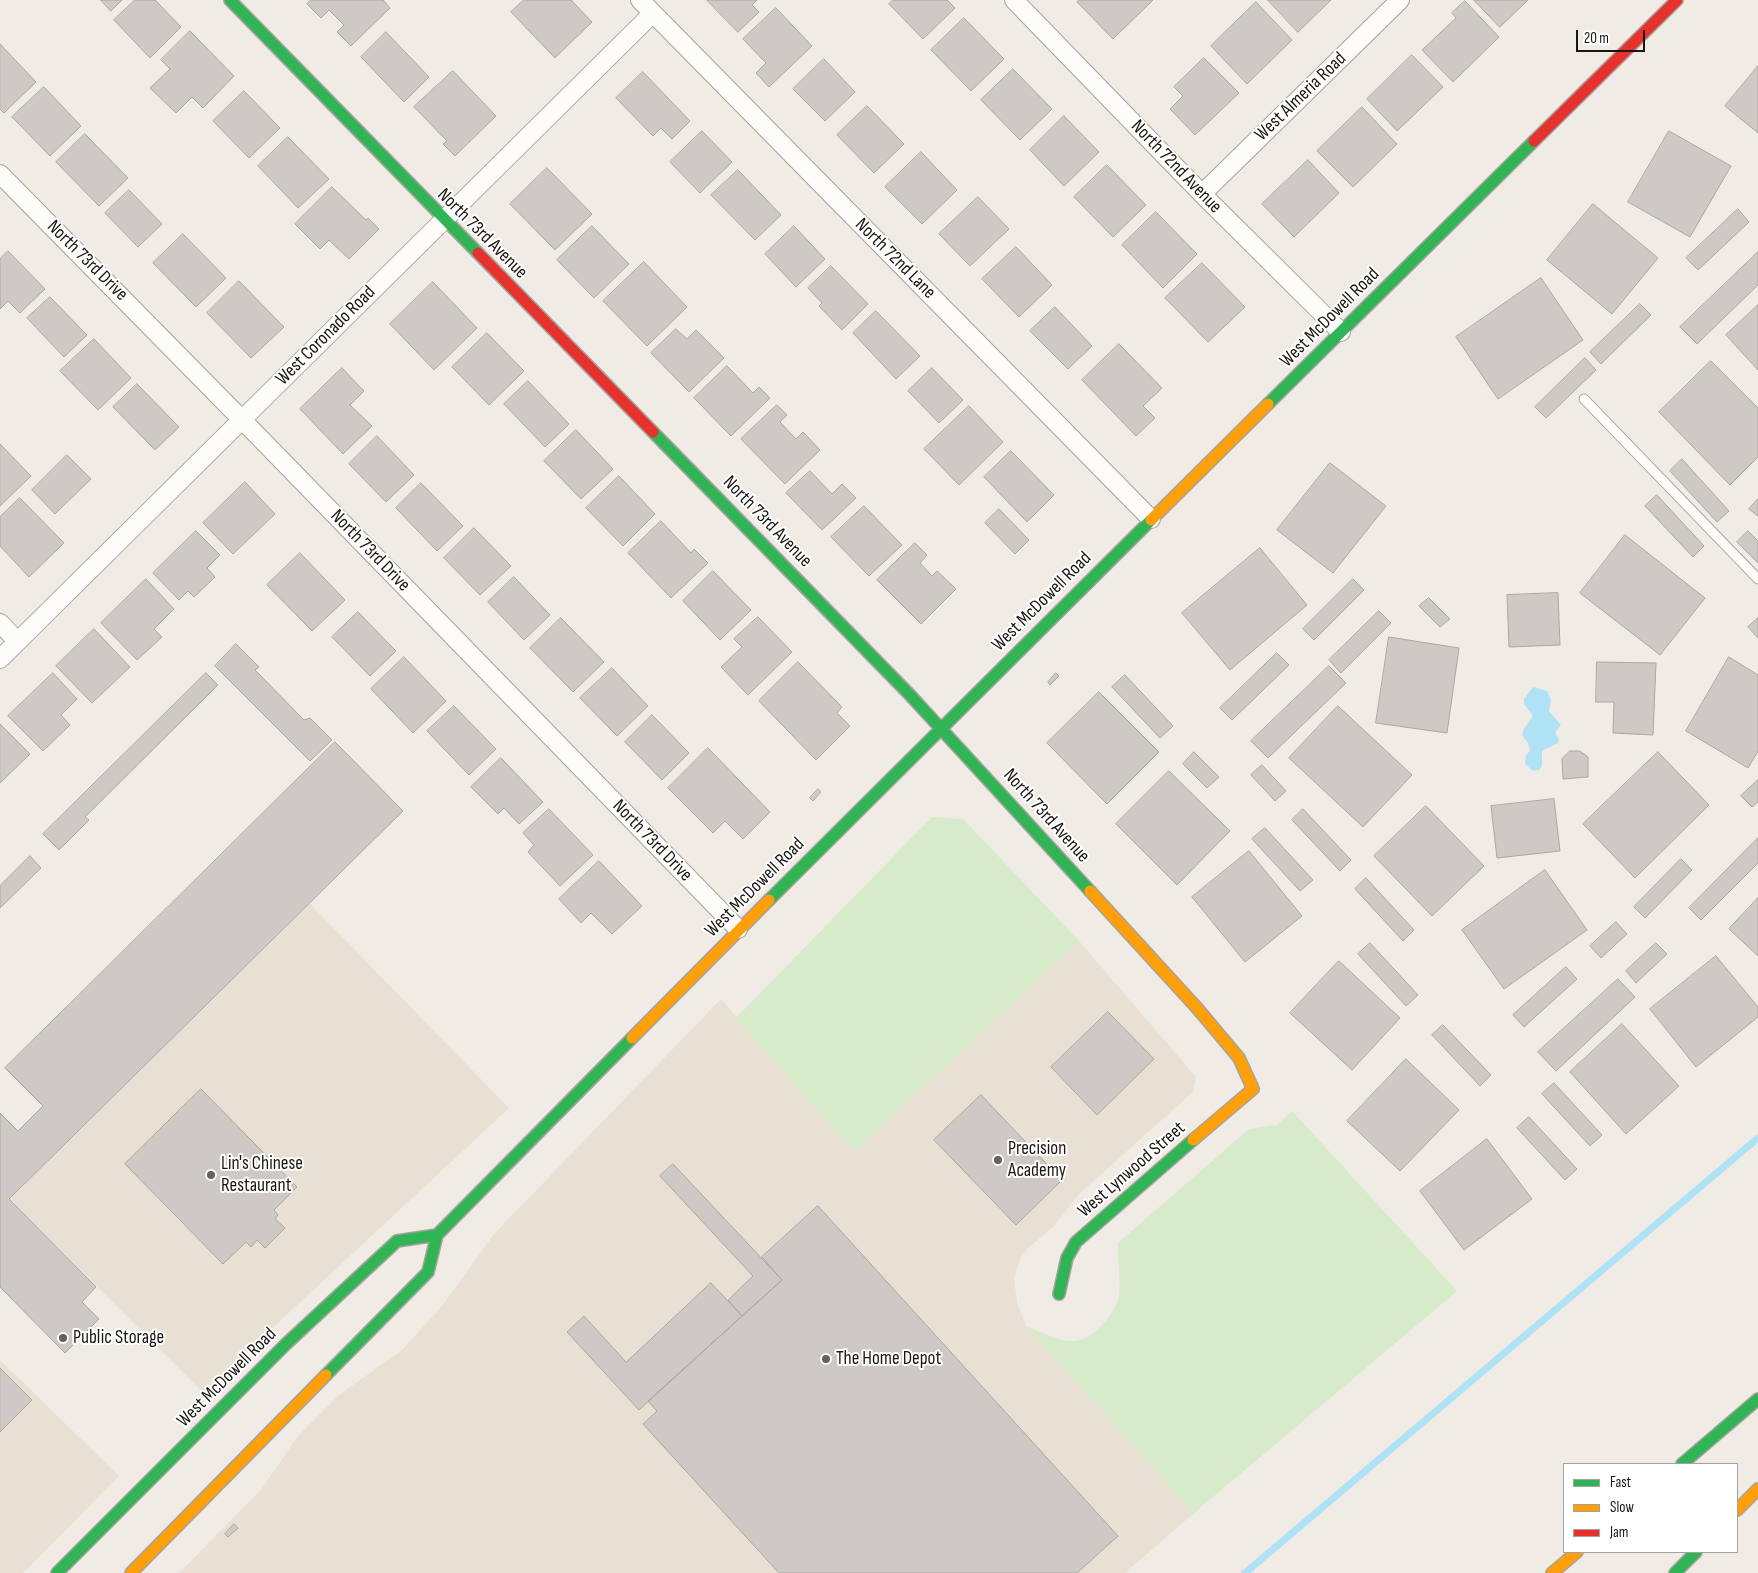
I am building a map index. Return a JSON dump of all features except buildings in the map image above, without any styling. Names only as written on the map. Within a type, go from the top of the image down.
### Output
[{"type":"main road","name":"North 73rd Avenue","points":[[230,0],[444,220],[707,485],[940,727],[1197,1008],[1239,1058],[1253,1090]]},
{"type":"main road","name":"West McDowell Road","points":[[56,1573],[286,1344],[397,1241],[437,1235],[940,727],[1677,0]]},
{"type":"main road","name":"West Lynwood Street","points":[[1059,1294],[1067,1258],[1076,1242],[1253,1090]]},
{"type":"main road","points":[[131,1573],[428,1272],[437,1235]]},
{"type":"main road","points":[[1683,1463],[1758,1399]]},
{"type":"main road","points":[[1738,1509],[1758,1489]]},
{"type":"main road","points":[[1552,1573],[1576,1553]]},
{"type":"main road","points":[[1675,1573],[1695,1553]]},
{"type":"street","name":"North 72nd Lane","points":[[640,0],[1151,519]]},
{"type":"street","name":"North 72nd Avenue","points":[[1014,0],[1202,194],[1341,332]]},
{"type":"street","name":"West Almeria Road","points":[[1202,194],[1400,0]]},
{"type":"street","name":"West Coronado Road","points":[[0,659],[653,13]]},
{"type":"street","name":"North 73rd Drive","points":[[0,174],[242,419],[738,930]]},
{"type":"street","points":[[0,623],[17,641]]},
{"type":"lane","points":[[1584,399],[1758,579]]},
{"type":"shaded area","points":[[309,903],[509,1108],[265,1335],[205,1394],[9,1199]]},
{"type":"shaded area","points":[[1079,941],[1196,1077],[1193,1092],[1079,1194],[1054,1226],[1027,1249],[1020,1259],[1014,1278],[1017,1303],[1026,1326],[1194,1513],[1125,1573],[179,1573],[261,1490],[298,1436],[339,1395],[402,1350],[443,1305],[494,1234],[721,999],[854,1151]]},
{"type":"shaded area","points":[[0,1360],[119,1476],[23,1573],[0,1573]]},
{"type":"green space","points":[[932,817],[963,819],[1079,941],[854,1151],[736,1018]]},
{"type":"green space","points":[[1292,1111],[1457,1291],[1194,1513],[1026,1326],[1067,1341],[1081,1340],[1095,1332],[1108,1319],[1119,1297],[1118,1243],[1249,1129],[1277,1125]]},
{"type":"water","points":[[1533,687],[1547,691],[1551,700],[1549,711],[1561,725],[1555,732],[1559,739],[1558,743],[1542,751],[1542,766],[1539,770],[1533,771],[1525,764],[1526,755],[1530,751],[1528,743],[1522,735],[1533,716],[1524,704],[1524,699]]},
{"type":"waterway","points":[[1245,1573],[1758,1138]]},
{"type":"traffic: fast","points":[[230,0],[478,253]]},
{"type":"traffic: fast","points":[[1268,404],[1534,141]]},
{"type":"traffic: fast","points":[[653,432],[910,695],[1090,891]]},
{"type":"traffic: fast","points":[[769,900],[1151,520]]},
{"type":"traffic: fast","points":[[326,1375],[428,1272],[437,1235],[632,1038]]},
{"type":"traffic: fast","points":[[1059,1294],[1067,1258],[1076,1242],[1193,1140]]},
{"type":"traffic: fast","points":[[57,1573],[286,1344],[397,1241],[437,1235]]},
{"type":"traffic: fast","points":[[1683,1463],[1758,1399]]},
{"type":"traffic: fast","points":[[1675,1573],[1695,1553]]},
{"type":"traffic: slow","points":[[1151,520],[1268,404]]},
{"type":"traffic: slow","points":[[1090,891],[1197,1008],[1239,1058],[1253,1089],[1193,1140]]},
{"type":"traffic: slow","points":[[632,1038],[769,900]]},
{"type":"traffic: slow","points":[[131,1573],[326,1375]]},
{"type":"traffic: slow","points":[[1738,1509],[1758,1489]]},
{"type":"traffic: slow","points":[[1552,1573],[1576,1553]]},
{"type":"traffic: jam","points":[[1534,141],[1677,0]]},
{"type":"traffic: jam","points":[[478,253],[653,432]]},
{"type":"place","name":"Precision Academy","points":[[998,1160]]},
{"type":"place","name":"Lin's Chinese Restaurant","points":[[211,1175]]},
{"type":"place","name":"Public Storage","points":[[63,1338]]},
{"type":"place","name":"The Home Depot","points":[[826,1359]]}]
